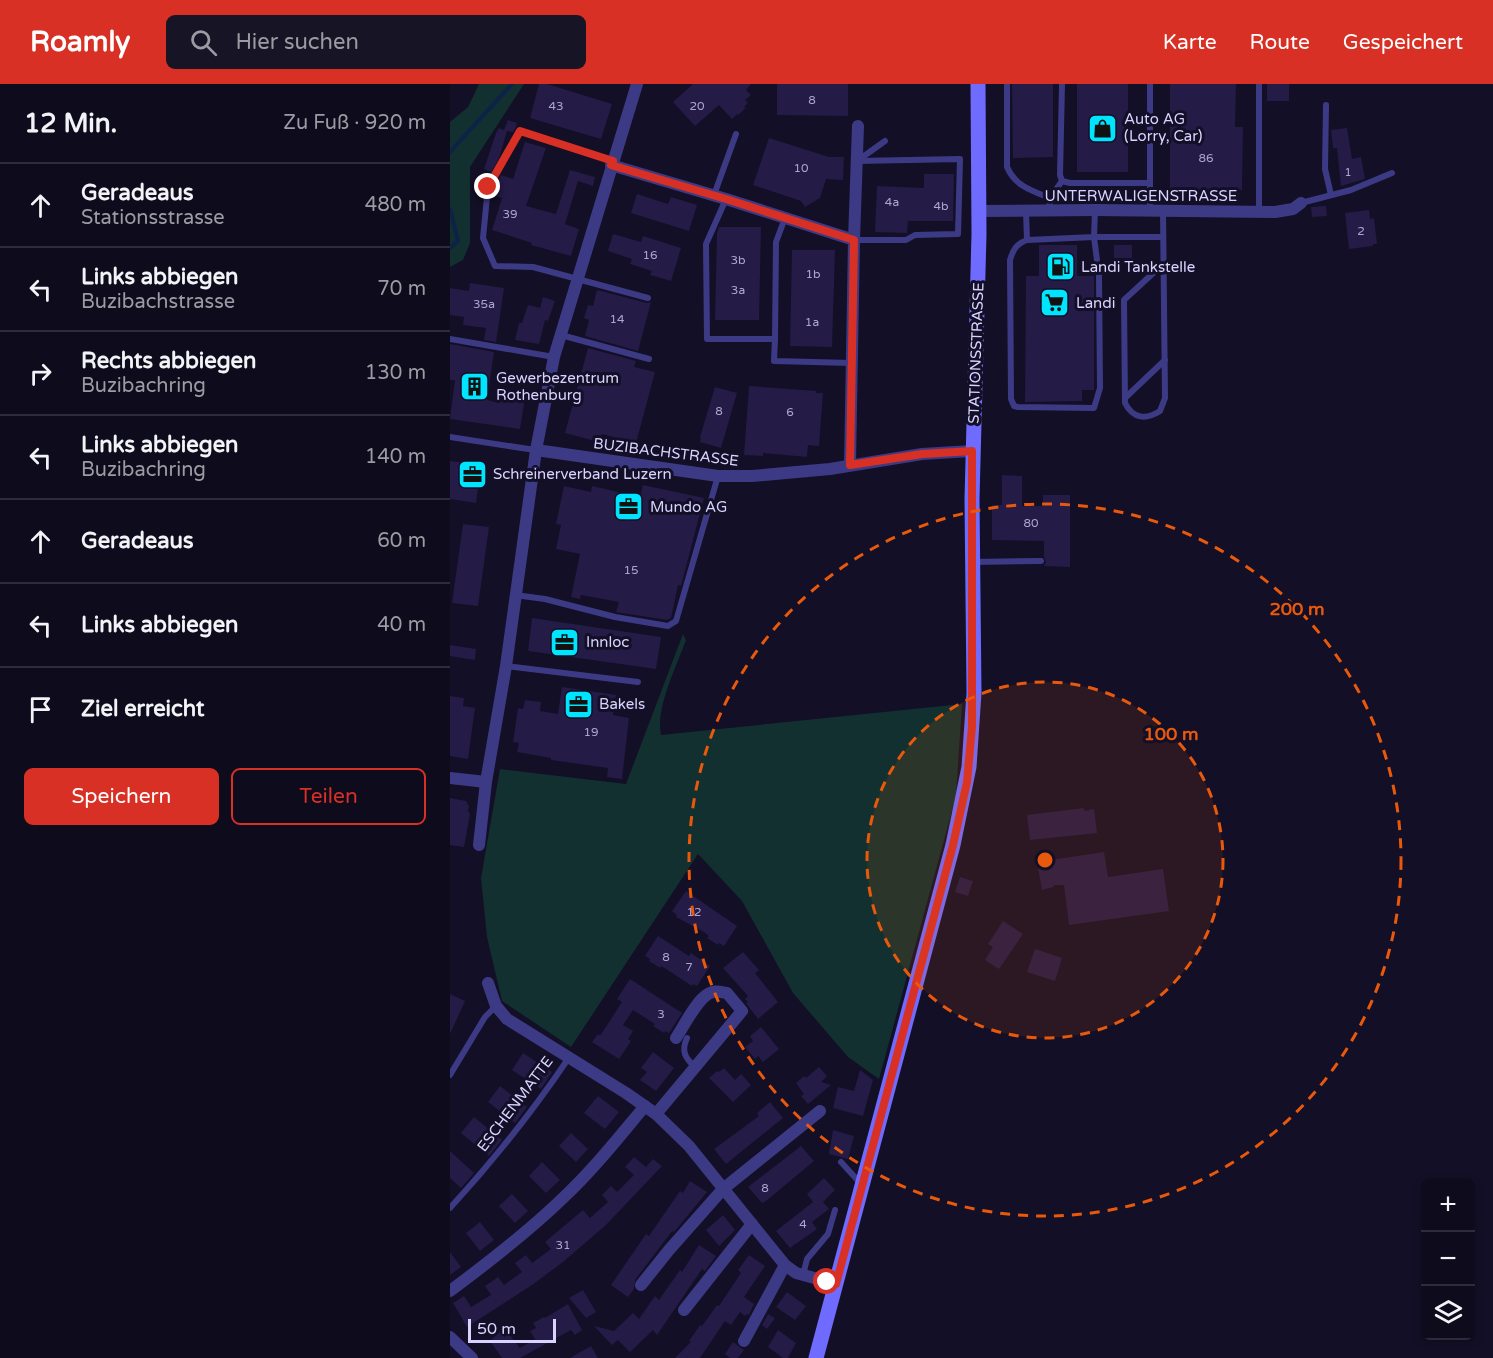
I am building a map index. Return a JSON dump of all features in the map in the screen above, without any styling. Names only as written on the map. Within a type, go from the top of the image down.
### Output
[{"type":"main road","name":"STATIONSSTRASSE","points":[[816,1358],[953,845],[971,746],[974,693],[972,451],[979,211],[978,84]]},
{"type":"street","points":[[479,845],[486,782],[506,666],[536,450],[554,357],[637,84]]},
{"type":"street","points":[[850,465],[858,126]]},
{"type":"street","points":[[612,163],[854,240]]},
{"type":"street","name":"UNTERWALIGENSTRASSE","points":[[979,211],[1026,211],[1049,204],[1095,210],[1275,212],[1293,209],[1301,203]]},
{"type":"street","name":"BUZIBACHSTRASSE","points":[[536,450],[718,476],[781,475],[922,454],[972,451]]},
{"type":"street","points":[[450,778],[486,782]]},
{"type":"street","name":"ESCHENMATTE","points":[[488,983],[496,1006],[507,1019],[568,1059]]},
{"type":"street","points":[[656,1114],[742,1011],[728,993],[717,991],[709,993],[701,1000],[682,1038]]},
{"type":"street","points":[[568,1059],[592,1071],[656,1114],[684,1141],[792,1272],[836,1284]]},
{"type":"street","points":[[450,1291],[499,1255],[564,1197],[606,1153],[645,1106]]},
{"type":"street","points":[[642,1285],[669,1250],[723,1189],[820,1111]]},
{"type":"street","points":[[684,1310],[752,1224]]},
{"type":"street","points":[[744,1341],[785,1265]]},
{"type":"street","points":[[450,1337],[472,1358]]},
{"type":"lane","points":[[1007,84],[1007,167],[1012,178],[1049,204],[1054,190],[1062,181]]},
{"type":"lane","points":[[1062,84],[1060,175],[1062,181]]},
{"type":"lane","points":[[1150,84],[1150,183],[1163,237],[1164,264],[1165,398],[1160,411],[1148,417],[1134,415],[1129,411],[1125,398],[1124,300],[1164,264]]},
{"type":"lane","points":[[1259,84],[1259,212]]},
{"type":"lane","points":[[1326,105],[1325,169],[1330,195]]},
{"type":"lane","points":[[612,163],[520,131],[488,187],[483,238],[495,266],[532,267],[648,298]]},
{"type":"lane","points":[[714,195],[736,134]]},
{"type":"lane","points":[[857,162],[885,141]]},
{"type":"lane","points":[[854,240],[906,240],[915,235],[958,234],[960,159],[857,162]]},
{"type":"lane","points":[[1301,203],[1351,190],[1392,173]]},
{"type":"lane","points":[[1062,181],[1070,183],[1150,183]]},
{"type":"lane","points":[[726,199],[706,244],[707,339],[775,339]]},
{"type":"lane","points":[[1095,210],[1094,237],[1099,276],[1100,388],[1094,408],[1018,408],[1012,404],[1010,260],[1014,249],[1020,242],[1027,240],[1094,237],[1163,237]]},
{"type":"lane","points":[[1026,211],[1027,240]]},
{"type":"lane","points":[[785,218],[776,242],[774,362],[851,363]]},
{"type":"lane","points":[[561,335],[650,359]]},
{"type":"lane","points":[[450,339],[554,357]]},
{"type":"lane","points":[[1125,398],[1164,360]]},
{"type":"lane","name":"BUZIBACHSTRASSE","points":[[450,437],[536,450]]},
{"type":"lane","points":[[515,595],[545,599],[615,617],[668,626],[673,624],[676,621],[718,476]]},
{"type":"lane","points":[[972,562],[1041,561]]},
{"type":"lane","points":[[506,666],[638,682]]},
{"type":"lane","points":[[450,1075],[485,1017],[496,1006]]},
{"type":"lane","points":[[682,1038],[685,1056],[695,1067]]},
{"type":"lane","name":"ESCHENMATTE","points":[[450,1208],[476,1180],[536,1106],[568,1059]]},
{"type":"lane","points":[[841,1162],[862,1186]]},
{"type":"lane","points":[[803,1276],[807,1259],[828,1234],[835,1210]]},
{"type":"green space","points":[[479,84],[524,84],[470,167],[470,243],[463,260],[450,267],[450,122],[468,107]]},
{"type":"green space","points":[[683,634],[686,640],[668,687],[661,713],[661,735],[962,704],[956,796],[879,1079],[848,1057],[793,993],[742,901],[698,854],[571,1047],[502,1001],[487,937],[481,878],[500,769],[626,784]]},
{"type":"building","points":[[539,84],[547,84],[612,104],[601,139],[530,118]]},
{"type":"building","points":[[693,84],[751,84],[746,90],[751,95],[745,100],[748,103],[744,107],[746,108],[732,119],[719,105],[695,126],[673,102]]},
{"type":"building","points":[[777,84],[848,84],[848,116],[777,115]]},
{"type":"building","points":[[1012,84],[1053,84],[1053,157],[1013,158]]},
{"type":"building","name":"Auto AG (Lorry, Car)","points":[[1077,84],[1128,84],[1128,172],[1077,172]]},
{"type":"building","points":[[1170,84],[1236,84],[1235,127],[1243,127],[1242,190],[1170,189]]},
{"type":"building","points":[[1267,84],[1289,84],[1289,101],[1267,101]]},
{"type":"building","points":[[508,120],[517,123],[513,132],[507,131],[499,158],[491,172],[484,169],[496,133],[499,128],[504,130]]},
{"type":"building","points":[[1347,128],[1352,159],[1361,157],[1365,179],[1341,186],[1337,148],[1333,148],[1331,130]]},
{"type":"building","points":[[769,138],[829,157],[844,157],[843,180],[826,179],[820,198],[805,207],[801,201],[753,185]]},
{"type":"building","points":[[525,142],[546,148],[526,206],[556,214],[570,170],[595,177],[593,186],[578,181],[565,224],[579,229],[571,256],[531,245],[532,243],[492,230],[502,198],[492,195],[493,189],[501,175],[513,179]]},
{"type":"building","points":[[924,174],[954,174],[953,221],[908,221],[907,233],[875,232],[877,186],[924,188]]},
{"type":"building","points":[[637,194],[668,204],[671,197],[697,205],[689,231],[631,213]]},
{"type":"building","points":[[1326,206],[1327,216],[1312,217],[1311,207]]},
{"type":"building","points":[[1369,210],[1370,219],[1374,218],[1377,244],[1349,249],[1345,213]]},
{"type":"building","points":[[719,227],[761,227],[759,320],[715,320]]},
{"type":"building","points":[[613,234],[641,242],[643,236],[681,248],[671,281],[650,275],[652,271],[630,264],[632,259],[608,251]]},
{"type":"building","points":[[1039,245],[1077,245],[1077,276],[1094,276],[1094,390],[1082,390],[1082,401],[1025,402],[1026,276],[1039,276]]},
{"type":"building","points":[[1114,245],[1132,245],[1132,258],[1114,258]]},
{"type":"building","points":[[792,250],[835,250],[832,347],[790,346]]},
{"type":"building","points":[[470,283],[504,288],[496,342],[484,340],[486,328],[463,325],[464,317],[450,315],[450,288],[469,291]]},
{"type":"building","points":[[597,290],[647,303],[651,302],[638,351],[585,336],[589,320],[584,318],[588,305],[593,306]]},
{"type":"building","points":[[543,297],[555,301],[548,321],[545,320],[539,344],[515,340],[519,323],[522,323],[528,305],[540,308]]},
{"type":"building","name":"Gewerbezentrum Rothenburg","points":[[450,344],[494,352],[487,400],[499,403],[501,394],[525,398],[520,429],[450,419],[455,380],[450,380]]},
{"type":"building","points":[[588,348],[636,361],[634,367],[655,372],[636,443],[602,434],[599,442],[565,433]]},
{"type":"building","points":[[749,386],[823,393],[819,446],[808,445],[807,457],[763,453],[763,456],[744,455]]},
{"type":"building","points":[[715,387],[737,393],[721,448],[700,442]]},
{"type":"building","points":[[450,461],[481,465],[476,503],[450,499]]},
{"type":"building","points":[[1002,475],[1022,476],[1022,506],[1043,506],[1043,495],[1070,495],[1070,567],[1044,566],[1046,562],[1044,541],[992,540],[992,505],[1002,505]]},
{"type":"building","points":[[643,485],[704,498],[681,586],[678,585],[671,618],[667,620],[616,612],[619,602],[581,595],[580,599],[571,597],[580,554],[556,549],[561,525],[556,524],[564,486],[591,492],[592,486],[640,497]]},
{"type":"building","points":[[463,524],[489,527],[478,606],[452,603]]},
{"type":"building","points":[[532,618],[661,637],[656,669],[528,651]]},
{"type":"building","points":[[450,645],[476,649],[475,660],[450,656]]},
{"type":"building","points":[[562,687],[616,695],[613,715],[629,718],[622,779],[607,777],[608,768],[551,760],[551,758],[517,752],[519,743],[513,742],[518,708],[523,709],[525,700],[541,702],[540,711],[558,714]]},
{"type":"building","points":[[450,696],[464,698],[463,706],[475,708],[468,759],[450,756]]},
{"type":"building","points":[[450,798],[466,801],[469,806],[470,814],[464,847],[450,845]]},
{"type":"building","points":[[1084,808],[1084,811],[1094,809],[1097,833],[1030,840],[1027,815]]},
{"type":"building","points":[[1104,852],[1108,877],[1163,869],[1169,911],[1069,925],[1064,885],[1054,885],[1042,890],[1037,862]]},
{"type":"building","points":[[960,877],[973,881],[968,896],[955,892]]},
{"type":"building","points":[[686,891],[737,926],[724,946],[719,943],[718,945],[707,938],[709,936],[704,932],[676,917],[677,915],[672,911]]},
{"type":"building","points":[[1003,921],[1023,934],[999,969],[985,960],[993,947],[988,944]]},
{"type":"building","points":[[658,936],[689,956],[691,953],[710,966],[697,986],[693,984],[692,986],[661,966],[660,968],[645,956]]},
{"type":"building","points":[[1035,949],[1062,958],[1055,981],[1027,972]]},
{"type":"building","points":[[743,952],[759,970],[755,973],[778,1002],[758,1019],[746,1003],[748,1002],[745,999],[748,996],[723,968]]},
{"type":"building","points":[[630,979],[682,1013],[669,1033],[665,1031],[664,1033],[653,1026],[655,1024],[633,1010],[623,1025],[633,1031],[628,1039],[631,1041],[619,1059],[592,1042],[598,1034],[600,1036],[622,1002],[617,999]]},
{"type":"building","points":[[450,994],[465,1001],[450,1034]]},
{"type":"building","points":[[761,1027],[779,1049],[763,1062],[758,1056],[755,1059],[745,1047],[753,1041],[750,1036]]},
{"type":"building","points":[[653,1052],[674,1068],[656,1091],[640,1080],[647,1072],[641,1068]]},
{"type":"building","points":[[523,1053],[552,1072],[541,1089],[512,1070]]},
{"type":"building","points":[[819,1067],[827,1076],[821,1082],[831,1085],[808,1104],[801,1096],[804,1094],[796,1083]]},
{"type":"building","points":[[724,1068],[735,1080],[741,1074],[751,1085],[733,1102],[709,1078]]},
{"type":"building","points":[[860,1070],[873,1080],[863,1116],[833,1108],[838,1087],[854,1091]]},
{"type":"building","points":[[500,1086],[527,1107],[515,1123],[488,1102]]},
{"type":"building","points":[[598,1096],[619,1112],[605,1129],[584,1113]]},
{"type":"building","points":[[770,1102],[783,1118],[726,1164],[714,1149],[759,1116],[757,1113]]},
{"type":"building","points":[[474,1117],[502,1140],[489,1156],[461,1133]]},
{"type":"building","points":[[833,1130],[854,1136],[848,1159],[829,1154]]},
{"type":"building","points":[[571,1133],[588,1149],[576,1162],[559,1146]]},
{"type":"building","points":[[801,1146],[814,1161],[762,1203],[748,1187]]},
{"type":"building","points":[[450,1151],[474,1173],[461,1188],[450,1178]]},
{"type":"building","points":[[634,1157],[646,1167],[653,1159],[662,1166],[606,1225],[563,1262],[467,1327],[453,1303],[464,1296],[471,1307],[491,1295],[485,1286],[498,1277],[504,1285],[522,1272],[515,1263],[526,1255],[532,1263],[551,1249],[545,1242],[583,1210],[590,1218],[608,1202],[602,1195],[611,1186],[617,1192],[634,1175],[625,1167]]},
{"type":"building","points":[[542,1162],[560,1180],[546,1193],[529,1176]]},
{"type":"building","points":[[824,1178],[835,1190],[823,1202],[829,1209],[812,1222],[817,1229],[790,1248],[776,1231],[813,1202],[807,1194]]},
{"type":"building","points":[[690,1181],[707,1192],[674,1232],[672,1231],[635,1280],[634,1289],[628,1297],[611,1285],[646,1234],[649,1236],[680,1191],[683,1193]]},
{"type":"building","points":[[512,1194],[528,1211],[515,1223],[499,1206]]},
{"type":"building","points":[[723,1215],[735,1230],[719,1246],[706,1230]]},
{"type":"building","points":[[480,1222],[494,1240],[480,1251],[466,1233]]},
{"type":"building","points":[[699,1245],[716,1256],[705,1271],[702,1269],[657,1335],[653,1330],[630,1352],[618,1340],[612,1345],[594,1326],[614,1331],[633,1313],[639,1319],[655,1296],[659,1300],[680,1270],[682,1272]]},
{"type":"building","points":[[450,1252],[461,1267],[450,1275]]},
{"type":"building","points":[[749,1255],[765,1266],[744,1297],[754,1304],[749,1315],[745,1316],[740,1312],[731,1325],[725,1321],[700,1358],[675,1358],[691,1342],[689,1341],[700,1325],[702,1326],[717,1305],[719,1306],[741,1273],[738,1270]]},
{"type":"building","points":[[583,1290],[596,1312],[586,1318],[569,1298]]},
{"type":"building","points":[[787,1292],[806,1306],[795,1320],[776,1307]]},
{"type":"building","points":[[568,1304],[582,1330],[575,1335],[571,1330],[520,1358],[502,1358],[490,1341],[500,1332],[504,1337],[509,1334],[520,1348],[535,1339],[530,1331],[536,1328],[533,1323]]},
{"type":"building","points":[[768,1314],[775,1318],[767,1329],[762,1325]]},
{"type":"building","points":[[778,1330],[796,1343],[788,1358],[783,1358],[768,1347]]},
{"type":"building","points":[[733,1342],[744,1350],[738,1358],[730,1358],[725,1354]]},
{"type":"building","points":[[591,1346],[598,1358],[570,1358]]},
{"type":"waterway","points":[[450,152],[512,84]]},
{"type":"waterway","points":[[450,209],[458,241],[450,248]]},
{"type":"place","name":"Auto AG (Lorry, Car)","points":[[1103,128]]},
{"type":"place","name":"Landi Tankstelle","points":[[1060,267]]},
{"type":"place","name":"Landi","points":[[1055,303]]},
{"type":"place","name":"Gewerbezentrum Rothenburg","points":[[475,387]]},
{"type":"place","name":"Schreinerverband Luzern","points":[[472,474]]},
{"type":"place","name":"Mundo AG","points":[[629,507]]},
{"type":"place","name":"Innloc","points":[[565,642]]},
{"type":"place","name":"Bakels","points":[[578,704]]},
{"type":"route","points":[[488,187],[520,131],[613,161],[611,165],[854,240],[850,465],[922,454],[972,451],[974,693],[969,767],[964,797],[836,1284],[827,1282]]}]
